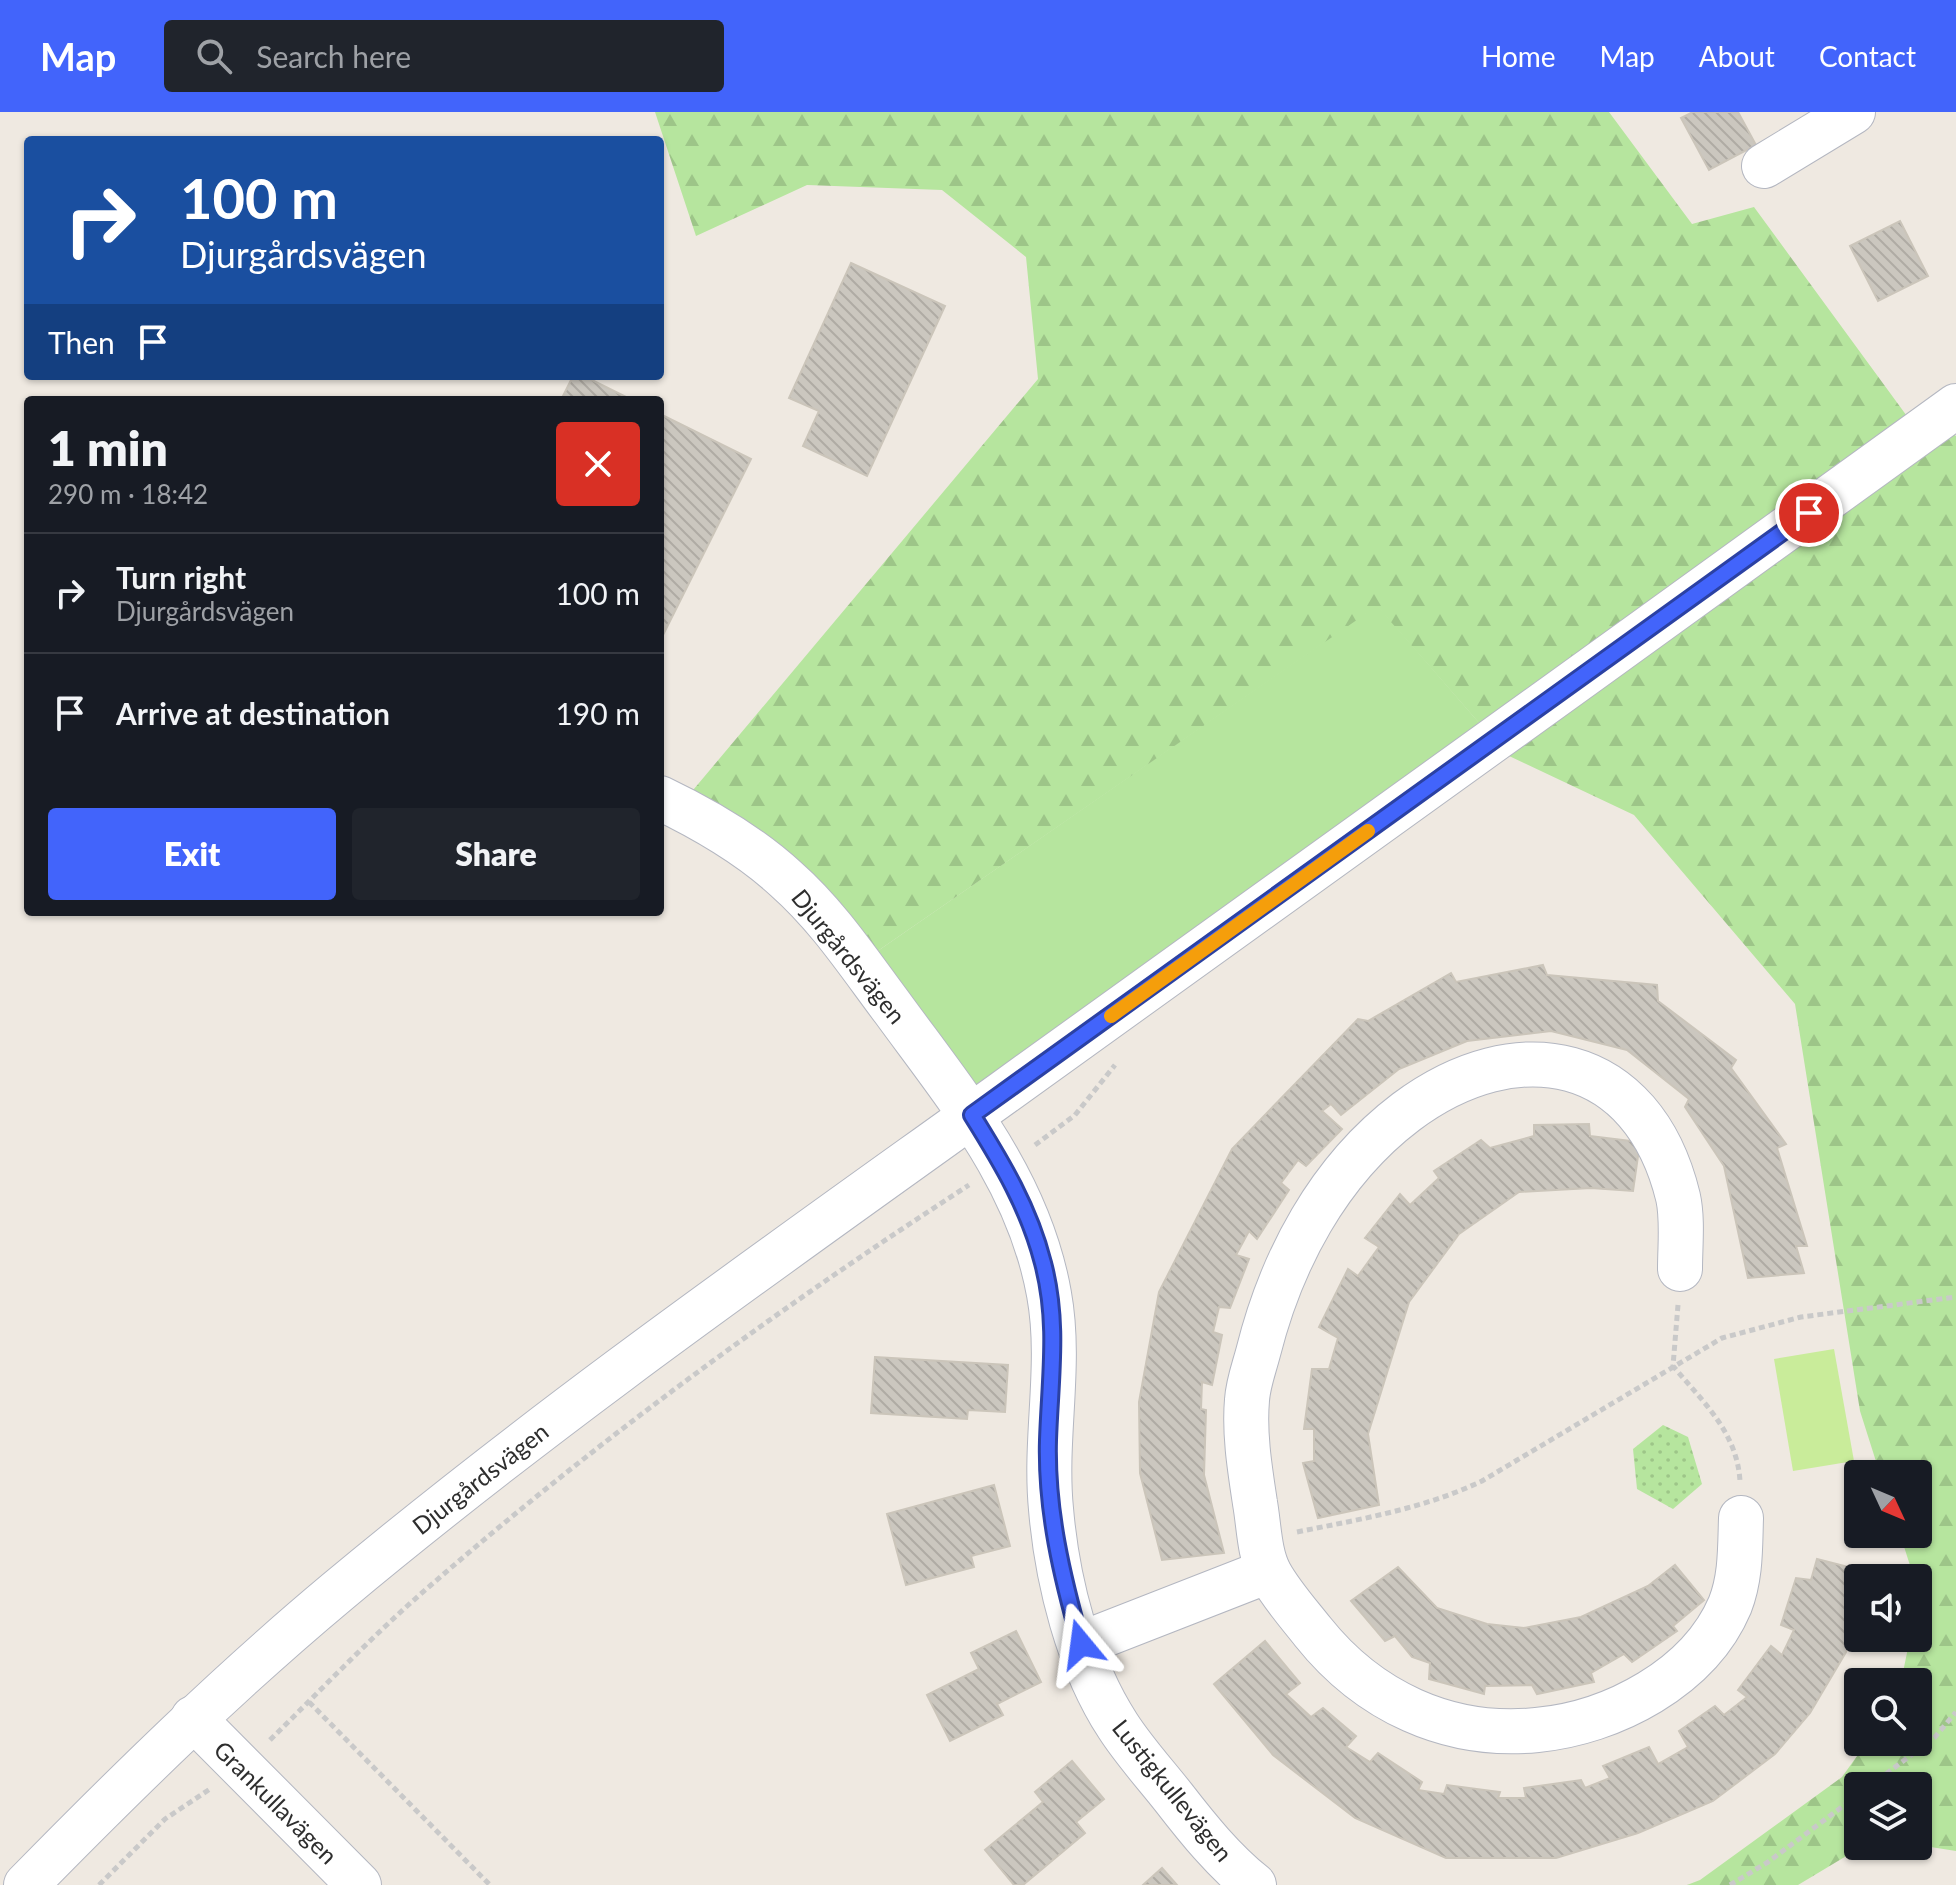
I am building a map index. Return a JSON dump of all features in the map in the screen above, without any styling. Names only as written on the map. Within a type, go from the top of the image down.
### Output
[{"type":"street","points":[[1764,166],[1853,112]]},
{"type":"street","name":"Djurgårdsvägen","points":[[26,1885],[193,1718],[418,1526],[972,1115],[1956,406]]},
{"type":"street","name":"Djurgårdsvägen","points":[[664,800],[716,827],[787,879],[826,919],[972,1115]]},
{"type":"street","points":[[1680,1269],[1679,1201],[1669,1168],[1648,1127],[1624,1095],[1592,1074],[1549,1065],[1510,1066],[1470,1076],[1406,1112],[1365,1148],[1329,1193],[1299,1239],[1271,1300],[1247,1398],[1248,1459],[1264,1555],[1323,1645],[1351,1674],[1426,1719],[1508,1733],[1576,1724],[1651,1692],[1702,1648],[1720,1625],[1731,1602],[1739,1571],[1741,1518]]},
{"type":"street","name":"Lustigkullevägen","points":[[972,1115],[1004,1167],[1034,1231],[1050,1298],[1055,1359],[1048,1441],[1051,1510],[1062,1578],[1081,1644],[1117,1726],[1199,1830],[1254,1885]]},
{"type":"street","points":[[1081,1644],[1264,1555]]},
{"type":"street","name":"Grankullavägen","points":[[193,1718],[359,1885]]},
{"type":"path","points":[[99,1885],[165,1819],[241,1767],[429,1586],[637,1418],[895,1233],[1004,1167],[1075,1115],[1117,1062]]},
{"type":"path","points":[[1680,1269],[1673,1366],[1725,1428],[1734,1445],[1740,1477],[1741,1518]]},
{"type":"path","points":[[1264,1555],[1379,1516],[1451,1496],[1482,1481],[1722,1338],[1787,1320],[1956,1297]]},
{"type":"path","points":[[309,1702],[490,1885]]},
{"type":"path","points":[[1889,1772],[1935,1737],[1956,1712]]},
{"type":"path","points":[[1730,1885],[1768,1862],[1844,1805]]},
{"type":"green space","points":[[655,112],[1609,112],[1692,224],[1754,207],[1931,449],[1952,433],[1956,436],[1956,1851],[1932,1847],[1932,1772],[1846,1772],[1857,1756],[1932,1756],[1932,1668],[1904,1668],[1907,1652],[1932,1652],[1932,1564],[1910,1564],[1904,1548],[1932,1548],[1932,1460],[1876,1460],[1860,1411],[1795,1004],[1634,815],[1507,755],[1377,606],[856,966],[678,808],[1038,379],[1026,257],[942,190],[807,185],[696,236]]},
{"type":"green space","points":[[1377,605],[1507,755],[970,1113],[856,966]]},
{"type":"green space","points":[[1834,1349],[1854,1460],[1793,1471],[1774,1359]]},
{"type":"green space","points":[[1663,1425],[1688,1437],[1702,1484],[1673,1509],[1637,1489],[1633,1449]]},
{"type":"green space","points":[[1844,1774],[1844,1857],[1798,1885],[1687,1885],[1700,1880]]},
{"type":"building","points":[[1693,112],[1738,112],[1756,145],[1709,170],[1681,118]]},
{"type":"building","points":[[1900,221],[1928,276],[1878,301],[1850,246]]},
{"type":"building","points":[[851,263],[945,306],[867,476],[803,446],[819,411],[789,398]]},
{"type":"building","points":[[571,380],[592,380],[624,396],[563,396]]},
{"type":"building","points":[[664,416],[751,459],[664,633]]},
{"type":"building","points":[[1543,965],[1547,975],[1657,985],[1658,1001],[1736,1060],[1731,1068],[1786,1144],[1777,1148],[1807,1246],[1796,1246],[1804,1273],[1748,1278],[1724,1166],[1685,1107],[1689,1099],[1627,1050],[1551,1031],[1467,1041],[1399,1069],[1341,1115],[1331,1104],[1322,1111],[1342,1129],[1306,1166],[1298,1160],[1281,1183],[1289,1190],[1257,1239],[1249,1231],[1236,1255],[1249,1259],[1230,1308],[1219,1307],[1213,1332],[1222,1335],[1212,1385],[1202,1382],[1201,1409],[1206,1410],[1204,1475],[1224,1553],[1162,1560],[1140,1473],[1139,1402],[1159,1292],[1232,1149],[1358,1019],[1368,1021],[1451,973],[1456,982]]},
{"type":"building","points":[[1589,1124],[1590,1136],[1640,1142],[1633,1191],[1591,1188],[1519,1192],[1459,1234],[1409,1302],[1368,1434],[1379,1505],[1318,1518],[1303,1463],[1314,1461],[1314,1429],[1304,1429],[1312,1369],[1329,1369],[1338,1338],[1319,1327],[1348,1269],[1358,1276],[1379,1247],[1365,1238],[1400,1194],[1410,1205],[1439,1178],[1434,1171],[1481,1140],[1490,1148],[1534,1136],[1534,1125]]},
{"type":"building","points":[[875,1357],[1008,1365],[1005,1412],[968,1410],[967,1419],[871,1413]]},
{"type":"building","points":[[994,1485],[1010,1546],[971,1556],[974,1567],[906,1585],[887,1514]]},
{"type":"building","points":[[1817,1559],[1844,1566],[1846,1652],[1810,1713],[1775,1754],[1713,1801],[1638,1833],[1556,1858],[1446,1858],[1355,1818],[1273,1755],[1214,1684],[1265,1641],[1300,1683],[1286,1694],[1311,1717],[1323,1708],[1356,1736],[1346,1747],[1370,1762],[1378,1753],[1422,1782],[1418,1790],[1444,1794],[1447,1785],[1500,1792],[1498,1798],[1526,1798],[1524,1788],[1581,1780],[1585,1788],[1610,1778],[1603,1766],[1649,1747],[1658,1764],[1688,1747],[1679,1731],[1715,1706],[1724,1715],[1747,1697],[1738,1690],[1771,1646],[1782,1655],[1794,1630],[1781,1625],[1796,1578],[1811,1580]]},
{"type":"building","points":[[1675,1565],[1704,1600],[1673,1626],[1677,1631],[1632,1662],[1624,1654],[1591,1673],[1594,1682],[1537,1694],[1532,1685],[1485,1686],[1484,1694],[1429,1679],[1430,1663],[1412,1657],[1395,1636],[1385,1641],[1351,1601],[1398,1567],[1437,1608],[1487,1624],[1524,1628],[1581,1617],[1648,1586]]},
{"type":"building","points":[[1016,1631],[1041,1682],[997,1704],[1003,1715],[950,1741],[927,1695],[979,1669],[971,1653]]},
{"type":"building","points":[[1072,1761],[1104,1799],[1076,1822],[1085,1833],[1023,1885],[1014,1885],[985,1850],[1043,1802],[1035,1792]]},
{"type":"building","points":[[1162,1868],[1177,1885],[1143,1885]]},
{"type":"slow traffic","points":[[1111,1016],[1368,831]]},
{"type":"route","points":[[1081,1644],[1062,1578],[1051,1510],[1048,1441],[1055,1359],[1054,1328],[1044,1266],[1019,1195],[972,1115],[1809,513]]}]
